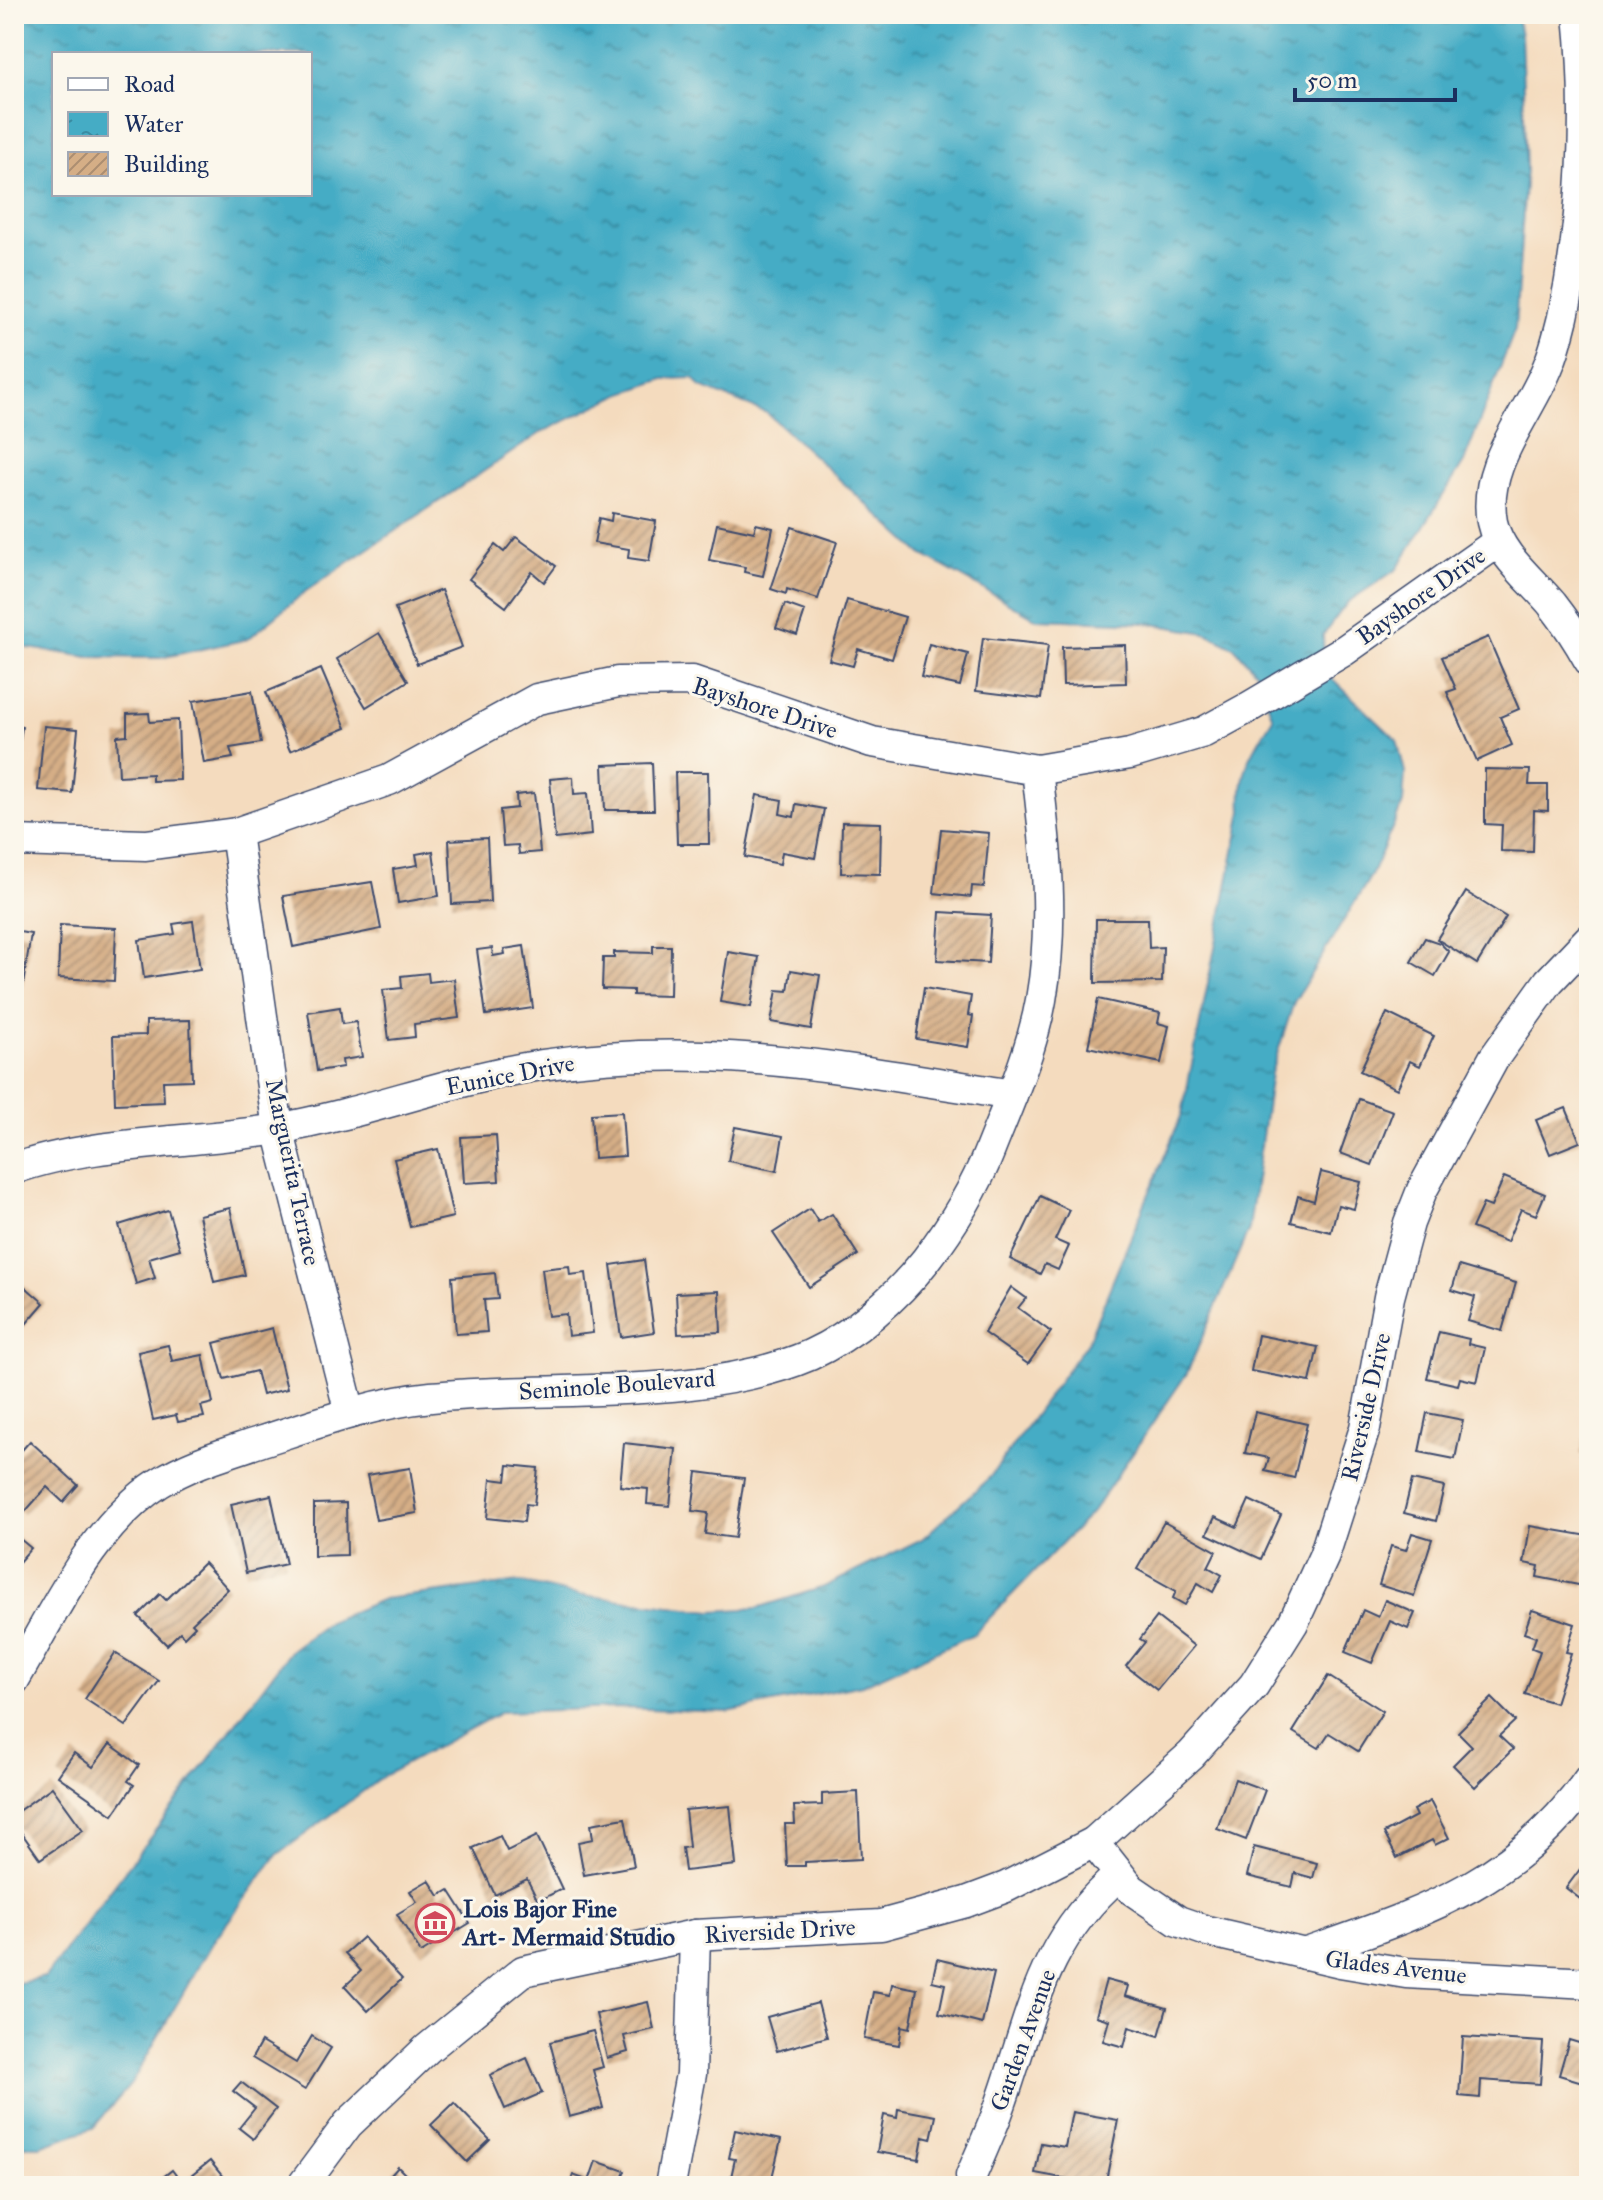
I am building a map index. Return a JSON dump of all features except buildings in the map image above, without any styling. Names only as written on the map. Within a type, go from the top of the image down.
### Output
[{"type":"street","points":[[1579,14],[1583,136],[1569,278],[1550,364],[1499,463],[1491,489],[1491,519],[1498,542],[1558,613],[1589,660]]},
{"type":"street","name":"Bayshore Drive","points":[[14,841],[146,845],[236,833],[389,780],[537,699],[618,682],[692,681],[872,742],[1037,770],[1171,745],[1246,709],[1345,650],[1498,542]]},
{"type":"street","name":"Seminole Boulevard","points":[[14,1680],[87,1559],[117,1520],[155,1486],[174,1474],[350,1413],[434,1397],[657,1386],[765,1370],[809,1355],[871,1315],[905,1286],[970,1196],[1012,1095],[1041,1003],[1047,952],[1048,868],[1037,770]]},
{"type":"street","name":"Marguerita Terrace","points":[[236,833],[278,1129],[350,1413]]},
{"type":"street","name":"Riverside Drive","points":[[302,2186],[348,2124],[427,2049],[523,1971],[695,1935],[881,1925],[915,1918],[1006,1887],[1094,1842],[1191,1755],[1254,1685],[1293,1623],[1324,1556],[1365,1428],[1389,1297],[1409,1223],[1422,1190],[1494,1058],[1549,981],[1589,939]]},
{"type":"street","name":"Eunice Drive","points":[[14,1169],[74,1155],[278,1129],[514,1070],[666,1054],[748,1056],[808,1062],[1012,1095]]},
{"type":"street","points":[[1304,1954],[1412,1916],[1476,1886],[1536,1838],[1589,1779]]},
{"type":"street","points":[[1094,1842],[1118,1876]]},
{"type":"street","name":"Glades Avenue","points":[[1118,1876],[1178,1921],[1304,1954],[1406,1973],[1589,1983]]},
{"type":"street","name":"Garden Avenue","points":[[971,2176],[997,2113],[1034,1996],[1063,1937],[1089,1903],[1118,1876]]},
{"type":"street","points":[[670,2186],[691,2074],[695,1935]]},
{"type":"water","points":[[14,14],[1516,14],[1521,35],[1526,168],[1515,329],[1464,462],[1397,569],[1348,602],[1323,635],[1324,671],[1397,740],[1405,772],[1403,803],[1372,874],[1294,1002],[1271,1073],[1249,1229],[1187,1373],[1093,1511],[974,1634],[862,1685],[727,1712],[620,1708],[501,1712],[385,1775],[277,1855],[210,1946],[131,2084],[93,2128],[40,2146],[14,2146],[14,1984],[45,1977],[291,1650],[328,1622],[383,1599],[520,1582],[572,1594],[712,1611],[757,1608],[824,1587],[922,1539],[990,1477],[1088,1341],[1182,1114],[1242,811],[1245,773],[1273,718],[1256,672],[1234,647],[1206,633],[1146,623],[1037,619],[921,554],[767,413],[701,387],[694,378],[664,379],[620,394],[542,432],[306,591],[248,639],[160,658],[88,657],[14,646]]},
{"type":"place","name":"Lois Bajor Fine Art- Mermaid Studio","points":[[435,1923]]}]
